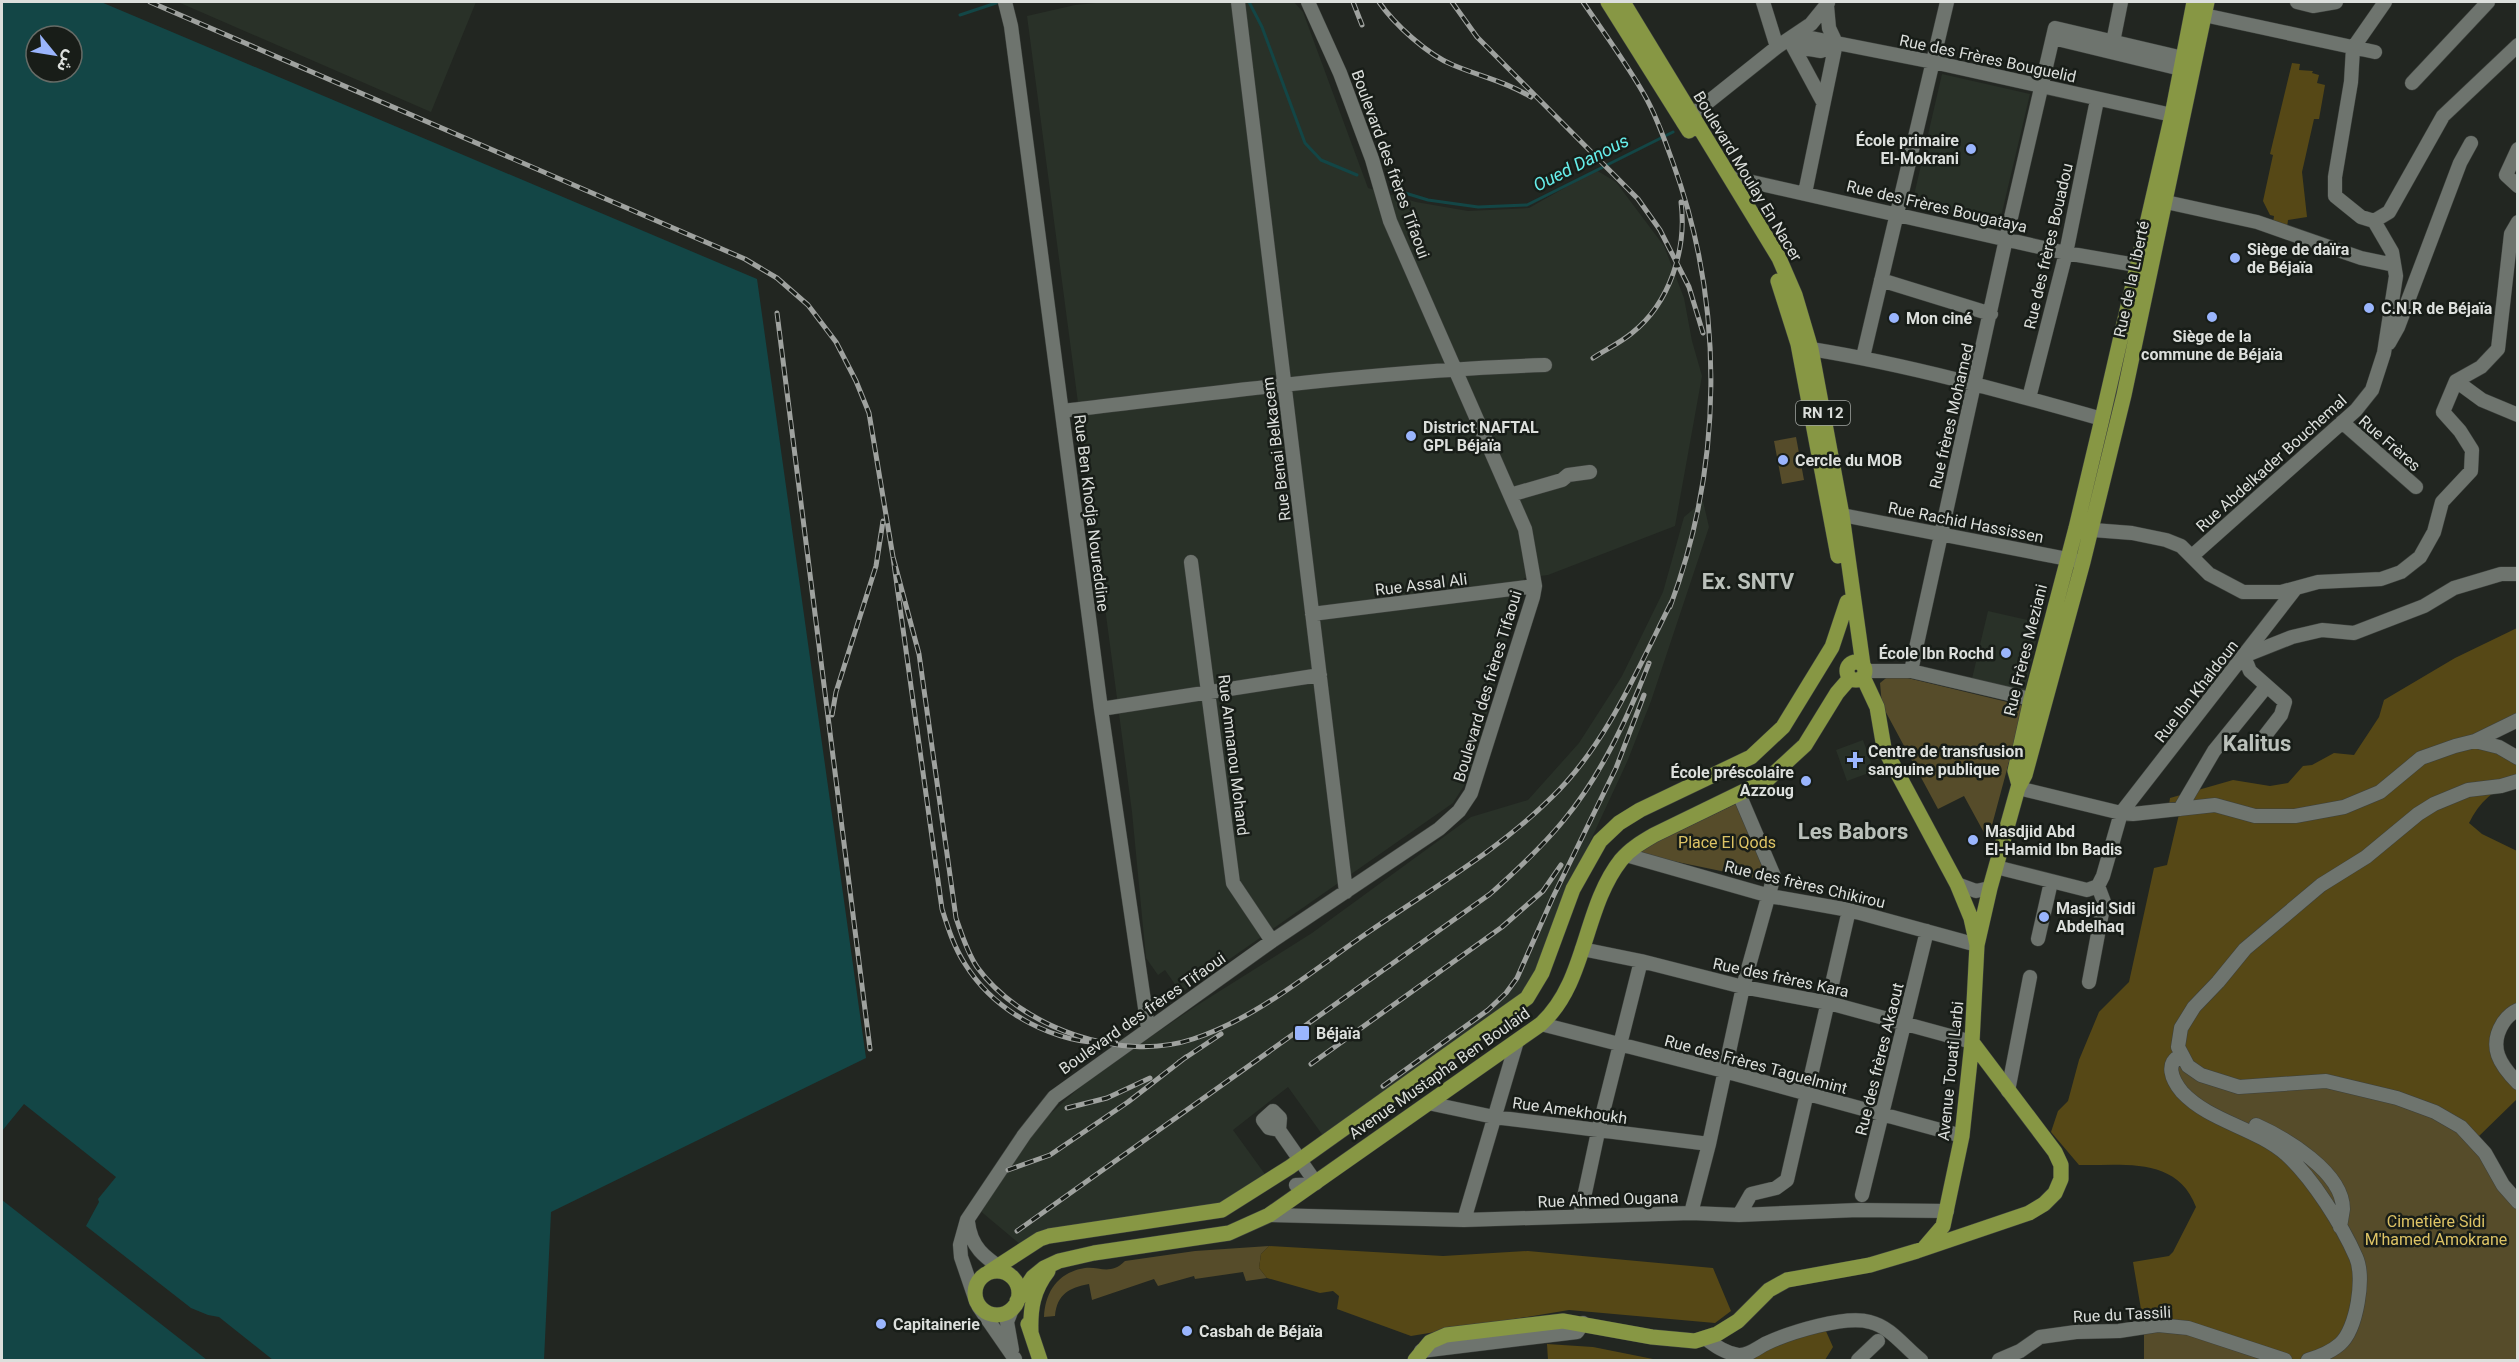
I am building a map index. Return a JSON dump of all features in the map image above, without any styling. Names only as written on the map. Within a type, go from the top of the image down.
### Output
[{"type":"main road","name":"Boulevard Moulay En Nacer","points":[[1608,2],[1730,177],[1779,258],[1795,295],[1811,349],[1842,515],[1857,671]]},
{"type":"main road","name":"Boulevard Moulay En Nacer","points":[[1623,2],[1771,262],[1785,299],[1798,344],[1848,602],[1857,671]]},
{"type":"main road","name":"Rue de la Liberté","points":[[2084,562],[2084,530],[2102,419],[2172,115],[2194,2]]},
{"type":"main road","name":"Rue de la Liberté","points":[[2067,558],[2084,530],[2124,395],[2205,8]]},
{"type":"main road","name":"Rue Frères Meziani","points":[[1977,945],[1989,888],[2018,787],[2025,775],[2067,558]]},
{"type":"main road","name":"Rue Frères Meziani","points":[[2038,700],[2084,562]]},
{"type":"main road","name":"Avenue Mustapha Ben Boulaid","points":[[1008,1293],[1040,1239],[1222,1210],[1256,1191],[1527,998],[1542,973],[1578,880],[1600,841],[1619,823],[1641,810],[1751,757],[1783,727],[1832,647],[1848,602]]},
{"type":"main road","points":[[1821,664],[1857,671]]},
{"type":"main road","name":"Avenue Mustapha Ben Boulaid","points":[[1008,1293],[1059,1261],[1094,1253],[1229,1233],[1269,1215],[1541,1024],[1559,1003],[1607,884],[1626,855],[1654,835],[1767,780],[1805,745],[1837,693],[1857,671]]},
{"type":"main road","name":"Avenue Touati Larbi","points":[[1857,671],[1877,707],[1884,748],[1957,884],[1971,918],[1977,945],[1972,1042],[1962,1136],[1943,1226],[1927,1246],[1917,1251]]},
{"type":"main road","points":[[1418,1356],[1430,1342],[1446,1335],[1543,1322],[1583,1323],[1685,1342],[1705,1338],[1718,1334],[1738,1321],[1769,1290],[1787,1280],[1870,1265],[2029,1213],[2044,1204],[2055,1193],[2061,1179],[2061,1165],[2055,1152],[1972,1042]]},
{"type":"main road","points":[[1947,1211],[1948,1226],[1951,1232],[1964,1236]]},
{"type":"main road","points":[[1033,1339],[1030,1314],[1035,1292],[1047,1272],[1059,1261]]},
{"type":"main road","points":[[1008,1293],[992,1315],[977,1304],[975,1287],[978,1281],[1008,1293],[1033,1339],[1040,1360]]},
{"type":"main road","points":[[1008,1293],[1016,1322],[1033,1339]]},
{"type":"street","name":"Rue Ben Khodja Noureddine","points":[[1005,2],[1011,26],[1101,709],[1148,1028]]},
{"type":"street","name":"Rue Benai Belkacem","points":[[1238,2],[1346,892]]},
{"type":"street","name":"Boulevard des frères Tifaoui","points":[[1015,1360],[977,1304],[961,1257],[960,1245],[968,1220],[1024,1135],[1054,1097],[1272,941],[1439,829],[1459,811],[1471,793],[1535,586],[1524,529],[1390,221],[1372,159],[1340,73],[1308,2]]},
{"type":"street","points":[[1762,2],[1823,102]]},
{"type":"street","points":[[1863,357],[1895,213],[1947,2]]},
{"type":"street","points":[[2113,42],[2121,2]]},
{"type":"street","points":[[2296,2],[2313,6],[2336,2]]},
{"type":"street","points":[[2385,2],[2353,48],[2335,177],[2335,196],[2361,217],[2374,220],[2389,212],[2443,116],[2517,45]]},
{"type":"street","points":[[2412,83],[2488,2]]},
{"type":"street","points":[[1688,119],[1787,40],[1811,24],[1828,4]]},
{"type":"street","points":[[1805,194],[1836,43],[1829,28],[1828,4]]},
{"type":"street","points":[[2205,8],[2375,52]]},
{"type":"street","points":[[2054,33],[2113,42],[2182,64]]},
{"type":"street","points":[[2054,33],[2182,64]]},
{"type":"street","name":"Rue frères Mohamed","points":[[1911,671],[2054,33]]},
{"type":"street","name":"Rue des Frères Bouguelid","points":[[1787,40],[1836,43],[2172,115]]},
{"type":"street","name":"Rue des frères Bouadou","points":[[2029,398],[2066,253],[2097,100]]},
{"type":"street","points":[[2384,353],[2398,327],[2460,164],[2471,143]]},
{"type":"street","points":[[2517,149],[2506,175],[2517,186]]},
{"type":"street","name":"Rue des Frères Bougataya","points":[[1730,177],[2066,253],[2136,265]]},
{"type":"street","points":[[2166,202],[2257,222],[2361,258],[2394,265]]},
{"type":"street","name":"Rue Abdelkader Bouchemal","points":[[2192,556],[2356,410],[2372,390],[2384,353],[2396,276],[2392,252],[2374,220]]},
{"type":"street","points":[[2084,530],[2132,533],[2166,540],[2181,546],[2209,574],[2243,592],[2281,592],[2318,582],[2381,579],[2401,572],[2420,557],[2434,532],[2442,502],[2471,471],[2472,450],[2460,431],[2443,412],[2456,381],[2481,367],[2498,349],[2511,234],[2517,222]]},
{"type":"street","points":[[1881,280],[1991,314]]},
{"type":"street","points":[[1811,349],[1863,357],[1976,384],[2102,419]]},
{"type":"street","points":[[1062,411],[1284,384],[1454,368],[1545,365]]},
{"type":"street","points":[[2456,381],[2482,400],[2517,415]]},
{"type":"street","name":"Rue Frères","points":[[2342,422],[2416,487]]},
{"type":"street","points":[[1510,495],[1562,480],[1568,475],[1590,472]]},
{"type":"street","name":"Rue Rachid Hassissen","points":[[1842,515],[2084,562]]},
{"type":"street","name":"Rue Amnanou Mohand","points":[[1191,562],[1210,692],[1233,883],[1272,941]]},
{"type":"street","points":[[2257,746],[2281,715],[2284,702],[2250,671],[2244,656],[2292,637],[2322,630],[2354,633],[2424,606],[2454,588],[2494,576],[2517,574]]},
{"type":"street","name":"Rue Assal Ali","points":[[1312,614],[1535,586]]},
{"type":"street","name":"Rue Ibn Khaldoun","points":[[2121,813],[2296,588]]},
{"type":"street","points":[[1857,671],[1911,671],[2038,700]]},
{"type":"street","points":[[1101,709],[1320,675]]},
{"type":"street","points":[[2180,809],[2214,751],[2265,687]]},
{"type":"street","points":[[2018,787],[2121,813],[2215,805],[2256,816],[2295,816],[2344,807],[2380,792],[2421,758],[2475,741],[2517,720]]},
{"type":"street","points":[[2475,741],[2499,747],[2517,758]]},
{"type":"street","points":[[2517,781],[2501,786],[2468,790],[2434,804],[2418,814],[2366,857],[2321,885],[2244,949],[2218,982],[2194,1007],[2181,1028],[2178,1047],[2188,1066],[2201,1075],[2239,1087],[2326,1081],[2386,1095],[2435,1112],[2461,1127],[2485,1153],[2503,1185],[2517,1202]]},
{"type":"street","points":[[1691,1213],[1709,1144],[1743,987],[1774,876],[1739,794]]},
{"type":"street","points":[[2097,888],[2103,876],[2121,813]]},
{"type":"street","name":"Rue des frères Chikirou","points":[[1626,855],[1770,896],[1850,910],[1977,945]]},
{"type":"street","points":[[1996,867],[2087,890],[2097,888]]},
{"type":"street","points":[[2038,939],[2051,882]]},
{"type":"street","points":[[1957,884],[1976,891],[1989,888]]},
{"type":"street","points":[[2089,982],[2104,902],[2097,888]]},
{"type":"street","points":[[1739,1215],[1751,1194],[1776,1188],[1787,1180],[1850,910]]},
{"type":"street","name":"Rue des frères Akaout","points":[[1862,1195],[1928,930]]},
{"type":"street","name":"Rue des frères Kara","points":[[1582,949],[1641,961],[1743,987],[1829,1003],[1972,1042]]},
{"type":"street","points":[[1580,1216],[1598,1132],[1641,961]]},
{"type":"street","points":[[2008,1091],[2030,977]]},
{"type":"street","points":[[2517,1010],[2507,1017],[2494,1043],[2502,1067],[2517,1083]]},
{"type":"street","name":"Rue des Frères Taguelmint","points":[[1541,1024],[1962,1136]]},
{"type":"street","points":[[1464,1220],[1517,1041]]},
{"type":"street","points":[[2182,1054],[2172,1063],[2171,1071],[2182,1092],[2207,1111],[2267,1139],[2288,1156],[2304,1174],[2340,1227],[2357,1259],[2359,1296],[2356,1312],[2340,1344],[2308,1360]]},
{"type":"street","name":"Rue Amekhoukh","points":[[1428,1103],[1494,1117],[1598,1132],[1709,1144]]},
{"type":"street","points":[[1280,1130],[1316,1183]]},
{"type":"street","points":[[1300,1159],[1292,1180],[1316,1183]]},
{"type":"street","name":"Rue Ahmed Ougana","points":[[1269,1215],[1464,1220],[1691,1213],[1739,1215],[1858,1210],[1947,1211]]},
{"type":"street","points":[[968,1220],[969,1233],[975,1246],[1008,1293],[1009,1340],[1015,1360]]},
{"type":"street","points":[[1705,1338],[1718,1348],[1737,1355],[1745,1355],[1767,1343],[1820,1326],[1859,1320],[1871,1322],[1883,1336],[1921,1360]]},
{"type":"street","name":"Rue du Tassili","points":[[1999,1360],[2020,1351],[2040,1337],[2076,1332],[2119,1331],[2158,1325],[2188,1328],[2285,1360]]},
{"type":"street","points":[[1858,1360],[1883,1336]]},
{"type":"shaded area","points":[[178,2],[476,2],[431,112]]},
{"type":"shaded area","points":[[1106,2],[1294,2],[1303,12],[1368,188],[1416,202],[1468,211],[1529,208],[1596,170],[1616,182],[1664,246],[1684,298],[1692,341],[1702,376],[1675,526],[1548,575],[1524,578],[1470,776],[1453,803],[1181,993],[1165,970],[1158,975],[1146,958],[1132,812],[1027,16],[1075,5]]},
{"type":"shaded area","points":[[2292,63],[2300,64],[2299,70],[2313,71],[2312,73],[2319,75],[2317,83],[2325,85],[2319,119],[2314,119],[2302,172],[2307,217],[2288,220],[2287,228],[2273,223],[2274,216],[2270,215],[2263,201],[2273,155],[2270,154]]},
{"type":"shaded area","name":"École primaire El-Mokrani","points":[[1942,74],[2030,94],[1999,225],[1912,204]]},
{"type":"shaded area","points":[[1703,501],[1709,527],[1651,701],[1627,762],[1569,887],[1531,986],[1324,1137],[1288,1087],[1233,1130],[1267,1177],[1220,1206],[1021,1245],[978,1209],[1038,1125],[1089,1079],[1196,1006],[1312,933],[1471,817],[1528,800],[1579,743],[1622,676],[1663,592],[1684,517]]},
{"type":"shaded area","name":"École Ibn Rochd","points":[[1988,611],[2040,623],[2025,690],[2019,693],[1971,683]]},
{"type":"shaded area","points":[[2517,628],[2517,720],[2476,741],[2517,758],[2517,781],[2488,797],[2469,823],[2482,834],[2517,851],[2517,1006],[2491,1040],[2517,1083],[2517,1099],[2477,1138],[2356,1082],[2231,1081],[2192,1063],[2172,1063],[2182,1092],[2288,1156],[2357,1259],[2350,1329],[2308,1360],[2285,1360],[2215,1336],[2144,1327],[2133,1262],[2169,1256],[2196,1207],[2187,1191],[2176,1179],[2162,1172],[2130,1165],[2079,1165],[2051,1132],[2058,1111],[2068,1101],[2079,1060],[2099,1012],[2129,982],[2154,868],[2167,865],[2180,810],[2169,805],[2170,798],[2233,780],[2270,786],[2288,783],[2303,766],[2312,765],[2334,753],[2354,755],[2379,717],[2384,700],[2455,658]]},
{"type":"shaded area","name":"Centre de transfusion sanguine publique","points":[[1863,740],[1874,771],[1847,781],[1836,750]]},
{"type":"shaded area","points":[[1269,1246],[1443,1256],[1528,1251],[1713,1268],[1731,1311],[1715,1323],[1569,1310],[1411,1336],[1337,1309],[1339,1296],[1333,1291],[1320,1293],[1267,1278],[1259,1268],[1261,1254]]},
{"type":"shaded area","points":[[1825,1329],[1833,1347],[1825,1360],[1743,1360],[1767,1347]]},
{"type":"shaded area","points":[[1547,1344],[1593,1347],[1658,1360],[1548,1360]]},
{"type":"green space","points":[[1796,437],[1804,480],[1782,484],[1774,441]]},
{"type":"green space","points":[[1891,674],[2024,706],[1988,840],[1964,796],[1938,809],[1882,705],[1880,683]]},
{"type":"green space","name":"Place El Qods","points":[[1746,799],[1774,882],[1634,853]]},
{"type":"green space","name":"Cimetière Sidi M'hamed Amokrane","points":[[2174,1062],[2326,1081],[2461,1127],[2517,1202],[2517,1360],[2316,1360],[2217,1115],[2185,1090]]},
{"type":"green space","points":[[1269,1246],[1261,1254],[1259,1268],[1267,1278],[1246,1281],[1243,1272],[1195,1279],[1194,1276],[1158,1286],[1154,1279],[1092,1300],[1089,1284],[1065,1293],[1058,1302],[1055,1316],[1044,1317],[1050,1292],[1060,1279],[1076,1270],[1109,1269],[1120,1266],[1125,1261],[1195,1251]]},
{"type":"green space","points":[[2144,1331],[2188,1332],[2271,1360],[2144,1360]]},
{"type":"water","points":[[2,2],[101,2],[757,279],[866,1058],[551,1212],[544,1360],[273,1360],[219,1317],[191,1308],[86,1226],[99,1202],[98,1199],[116,1177],[24,1104],[2,1131]]},
{"type":"water","points":[[2,1200],[207,1360],[2,1360]]},
{"type":"waterway","points":[[960,15],[999,2]]},
{"type":"waterway","name":"Oued Danous","points":[[1249,2],[1262,27],[1305,143],[1321,160],[1357,175]]},
{"type":"waterway","name":"Oued Danous","points":[[1392,189],[1428,200],[1478,207],[1527,205],[1673,132]]},
{"type":"railway","points":[[150,2],[745,259],[777,278],[808,305],[836,342],[856,381],[869,413],[893,557]]},
{"type":"railway","points":[[1353,2],[1362,25]]},
{"type":"railway","points":[[1379,2],[1402,29],[1433,54],[1453,65],[1503,83],[1531,97]]},
{"type":"railway","points":[[1452,2],[1477,37],[1638,199],[1660,230],[1689,287],[1703,333]]},
{"type":"railway","points":[[1583,2],[1631,72],[1657,121],[1690,217],[1702,273],[1709,329],[1711,385],[1708,442],[1700,498],[1687,553],[1670,607]]},
{"type":"railway","points":[[1593,358],[1632,333],[1645,321],[1666,291],[1678,256],[1681,238],[1681,202]]},
{"type":"railway","points":[[777,313],[870,1049]]},
{"type":"railway","points":[[832,715],[836,692],[876,566],[883,521]]},
{"type":"railway","points":[[1116,1043],[1094,1043],[1051,1033],[1011,1012],[978,982],[954,944],[942,909],[893,557],[919,654],[956,918],[970,955],[996,989],[1019,1007],[1046,1023],[1075,1035],[1105,1043],[1135,1046],[1165,1045],[1193,1039],[1217,1030],[1263,1006],[1510,834],[1552,797],[1589,753],[1620,704],[1672,601]]},
{"type":"railway","points":[[1017,1231],[1490,894],[1556,830],[1578,802],[1613,745],[1649,663]]},
{"type":"railway","points":[[1383,1086],[1488,1010],[1506,993],[1517,978],[1553,897],[1616,768],[1644,695]]},
{"type":"railway","points":[[1311,1064],[1502,927],[1543,891],[1561,865]]},
{"type":"railway","points":[[1179,1062],[1221,1034]]},
{"type":"railway","points":[[1008,1170],[1050,1155],[1128,1102],[1186,1057]]},
{"type":"railway","points":[[1067,1108],[1107,1098],[1150,1078]]},
{"type":"place","name":"École primaire El-Mokrani","points":[[1971,149]]},
{"type":"place","name":"Siège de daïra de Béjaïa","points":[[2235,258]]},
{"type":"place","name":"C.N.R de Béjaïa","points":[[2369,308]]},
{"type":"place","name":"Siège de la commune de Béjaïa","points":[[2212,317]]},
{"type":"place","name":"Mon ciné","points":[[1894,318]]},
{"type":"place","name":"District NAFTAL GPL Béjaïa","points":[[1411,436]]},
{"type":"place","name":"Cercle du MOB","points":[[1783,460]]},
{"type":"place","name":"École Ibn Rochd","points":[[2006,653]]},
{"type":"place","name":"Centre de transfusion sanguine publique","points":[[1855,760]]},
{"type":"place","name":"École préscolaire Azzoug","points":[[1806,781]]},
{"type":"place","name":"Masdjid Abd El-Hamid Ibn Badis","points":[[1973,840]]},
{"type":"place","name":"Masjid Sidi Abdelhaq","points":[[2044,917]]},
{"type":"place","name":"Béjaïa","points":[[1302,1033]]},
{"type":"place","name":"Capitainerie","points":[[881,1324]]},
{"type":"place","name":"Casbah de Béjaïa","points":[[1187,1331]]},
{"type":"district","name":"Ex. SNTV","points":[[1748,581]]},
{"type":"district","name":"Kalitus","points":[[2257,743]]},
{"type":"district","name":"Les Babors","points":[[1853,831]]}]
